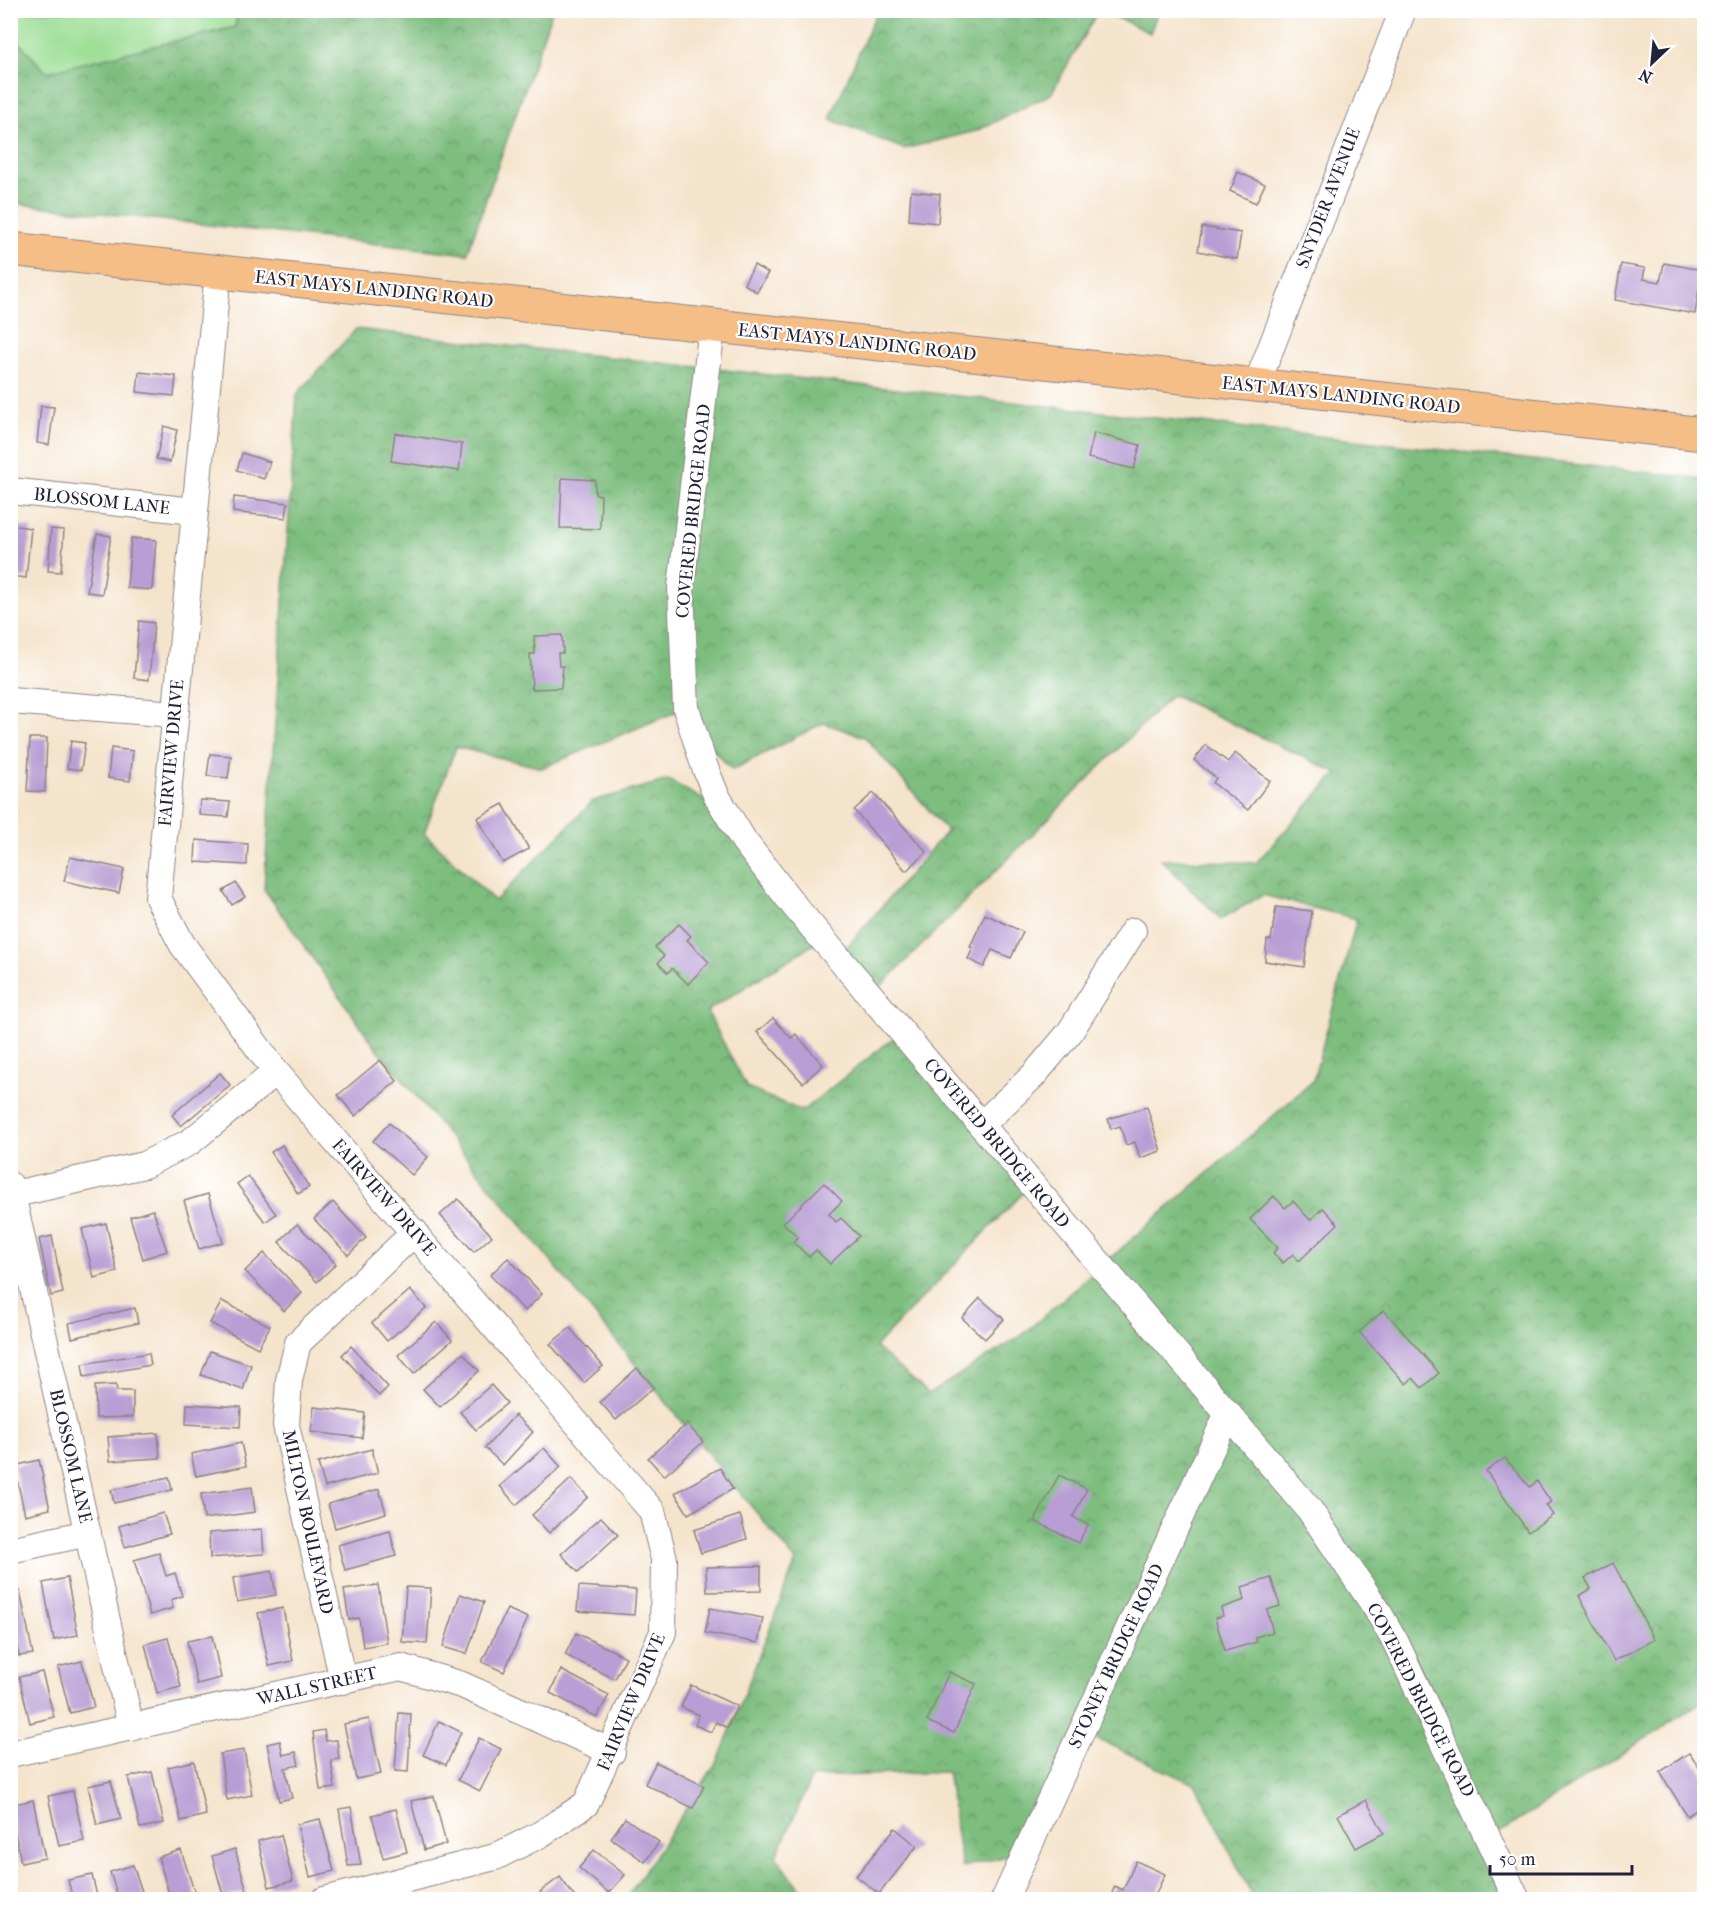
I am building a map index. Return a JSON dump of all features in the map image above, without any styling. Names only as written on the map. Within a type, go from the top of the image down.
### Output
[{"type":"main road","name":"EAST MAYS LANDING ROAD","points":[[10,249],[1704,434]]},
{"type":"street","name":"SNYDER AVENUE","points":[[1256,386],[1403,10]]},
{"type":"street","name":"FAIRVIEW DRIVE","points":[[218,272],[158,898],[182,945],[276,1072],[652,1511],[664,1559],[663,1632],[612,1752],[586,1804],[541,1834],[495,1857],[324,1899]]},
{"type":"street","name":"COVERED BRIDGE ROAD","points":[[712,327],[681,597],[686,708],[716,795],[744,842],[796,908],[1309,1509],[1376,1608],[1432,1718],[1517,1899]]},
{"type":"street","name":"BLOSSOM LANE","points":[[10,491],[194,511]]},
{"type":"street","points":[[10,701],[175,714]]},
{"type":"street","points":[[981,1125],[1033,1076],[1070,1032],[1133,931]]},
{"type":"street","points":[[11,1191],[144,1165],[190,1142],[276,1072]]},
{"type":"street","name":"BLOSSOM LANE","points":[[11,1191],[131,1728]]},
{"type":"street","name":"MILTON BOULEVARD","points":[[343,1681],[286,1425],[289,1380],[298,1343],[415,1232]]},
{"type":"street","name":"STONEY BRIDGE ROAD","points":[[1004,1899],[1228,1413]]},
{"type":"street","points":[[10,1550],[88,1533]]},
{"type":"street","name":"WALL STREET","points":[[10,1754],[401,1667],[462,1686],[612,1752]]},
{"type":"green space","points":[[877,10],[1098,11],[1051,94],[976,131],[904,149],[830,119]]},
{"type":"green space","points":[[1158,10],[1150,33],[1103,11]]},
{"type":"green space","points":[[11,11],[238,11],[235,27],[46,72],[11,34]]},
{"type":"green space","points":[[238,11],[552,11],[467,254],[11,203],[11,34],[46,72],[235,27]]},
{"type":"green space","points":[[356,329],[1704,479],[1704,1701],[1491,1838],[1518,1899],[1254,1899],[1196,1785],[1080,1731],[1023,1852],[962,1867],[947,1772],[812,1777],[776,1857],[806,1897],[813,1899],[626,1899],[719,1759],[796,1561],[371,1041],[264,889],[297,394]],"holes":[[[1172,695],[1337,773],[1256,863],[1161,859],[1221,919],[1263,895],[1357,919],[1313,1081],[1021,1336],[929,1394],[875,1347],[1029,1187],[896,1036],[802,1111],[747,1088],[707,1011],[825,937],[724,811],[668,780],[593,801],[495,901],[424,833],[456,747],[542,768],[678,711],[732,770],[823,723],[865,737],[947,831],[839,956],[871,996]]]},
{"type":"building","points":[[1238,172],[1265,184],[1256,203],[1230,191]]},
{"type":"building","points":[[911,191],[940,194],[938,223],[909,220]]},
{"type":"building","points":[[1202,227],[1241,233],[1237,259],[1198,251]]},
{"type":"building","points":[[1664,263],[1702,270],[1695,314],[1615,300],[1621,264],[1645,268],[1643,279],[1660,282]]},
{"type":"building","points":[[754,265],[768,273],[757,292],[744,284]]},
{"type":"building","points":[[139,372],[176,376],[174,396],[137,392]]},
{"type":"building","points":[[41,406],[54,407],[49,445],[37,443]]},
{"type":"building","points":[[164,426],[177,430],[170,462],[156,459]]},
{"type":"building","points":[[395,433],[462,444],[459,471],[391,461]]},
{"type":"building","points":[[1094,433],[1140,445],[1134,469],[1088,458]]},
{"type":"building","points":[[242,453],[270,462],[264,479],[237,470]]},
{"type":"building","points":[[562,478],[595,480],[595,494],[601,495],[600,529],[560,528]]},
{"type":"building","points":[[234,497],[288,503],[286,518],[233,512]]},
{"type":"building","points":[[10,525],[31,528],[26,578],[10,576]]},
{"type":"building","points":[[51,529],[64,530],[61,572],[48,571]]},
{"type":"building","points":[[97,534],[111,536],[102,594],[87,592]]},
{"type":"building","points":[[131,538],[156,540],[152,590],[127,588]]},
{"type":"building","points":[[139,621],[154,623],[149,680],[134,678]]},
{"type":"building","points":[[562,635],[563,653],[558,653],[559,666],[563,666],[561,688],[532,689],[530,654],[535,654],[534,636]]},
{"type":"building","points":[[30,738],[47,738],[45,792],[27,791]]},
{"type":"building","points":[[71,741],[85,743],[81,770],[67,768]]},
{"type":"building","points":[[1206,745],[1228,762],[1235,753],[1270,781],[1248,810],[1213,783],[1216,778],[1194,760]]},
{"type":"building","points":[[111,748],[133,751],[130,781],[108,778]]},
{"type":"building","points":[[210,754],[231,756],[228,778],[207,776]]},
{"type":"building","points":[[873,793],[927,852],[906,871],[854,810]]},
{"type":"building","points":[[200,800],[230,802],[228,817],[199,815]]},
{"type":"building","points":[[503,804],[529,849],[503,863],[477,818]]},
{"type":"building","points":[[196,840],[248,844],[247,865],[195,862]]},
{"type":"building","points":[[70,857],[124,869],[119,893],[64,881]]},
{"type":"building","points":[[236,883],[245,897],[232,905],[223,891]]},
{"type":"building","points":[[1276,907],[1312,911],[1304,967],[1265,961],[1267,940],[1271,940]]},
{"type":"building","points":[[985,914],[1023,932],[1011,958],[992,950],[984,967],[968,959],[973,948],[970,947]]},
{"type":"building","points":[[679,924],[691,936],[687,940],[709,962],[688,984],[672,968],[668,973],[658,963],[664,956],[655,947]]},
{"type":"building","points":[[773,1018],[791,1038],[796,1034],[823,1065],[803,1083],[757,1032]]},
{"type":"building","points":[[380,1060],[397,1081],[355,1116],[338,1095]]},
{"type":"building","points":[[220,1073],[230,1085],[181,1126],[172,1115]]},
{"type":"building","points":[[1147,1107],[1161,1151],[1140,1158],[1135,1142],[1126,1145],[1120,1126],[1111,1129],[1108,1119]]},
{"type":"building","points":[[389,1123],[428,1157],[412,1175],[373,1141]]},
{"type":"building","points":[[282,1145],[309,1187],[298,1194],[271,1152]]},
{"type":"building","points":[[248,1176],[276,1214],[265,1222],[237,1184]]},
{"type":"building","points":[[824,1183],[842,1201],[829,1214],[836,1222],[841,1218],[859,1236],[830,1264],[816,1250],[809,1257],[793,1242],[798,1237],[783,1223]]},
{"type":"building","points":[[208,1194],[223,1242],[199,1249],[184,1201]]},
{"type":"building","points":[[1274,1196],[1285,1208],[1293,1201],[1310,1220],[1323,1208],[1338,1224],[1299,1261],[1293,1254],[1283,1263],[1273,1253],[1278,1248],[1250,1219]]},
{"type":"building","points":[[458,1199],[492,1236],[474,1252],[440,1215]]},
{"type":"building","points":[[333,1202],[366,1238],[348,1255],[314,1219]]},
{"type":"building","points":[[153,1210],[167,1251],[143,1259],[130,1217]]},
{"type":"building","points":[[106,1223],[117,1272],[94,1278],[82,1229]]},
{"type":"building","points":[[297,1224],[336,1264],[317,1282],[279,1242]]},
{"type":"building","points":[[52,1236],[63,1293],[51,1296],[39,1239]]},
{"type":"building","points":[[264,1253],[302,1293],[284,1311],[245,1271]]},
{"type":"building","points":[[508,1258],[542,1294],[525,1311],[490,1275]]},
{"type":"building","points":[[410,1290],[426,1308],[387,1341],[372,1323]]},
{"type":"building","points":[[980,1298],[1004,1319],[985,1339],[962,1318]]},
{"type":"building","points":[[222,1301],[270,1326],[258,1348],[210,1323]]},
{"type":"building","points":[[135,1308],[138,1323],[72,1338],[69,1323]]},
{"type":"building","points":[[1384,1310],[1439,1373],[1422,1388],[1413,1378],[1406,1384],[1359,1332]]},
{"type":"building","points":[[436,1322],[452,1340],[414,1374],[398,1355]]},
{"type":"building","points":[[570,1328],[603,1366],[584,1383],[550,1344]]},
{"type":"building","points":[[351,1346],[388,1387],[379,1396],[342,1355]]},
{"type":"building","points":[[210,1351],[251,1365],[243,1390],[201,1375]]},
{"type":"building","points":[[149,1353],[151,1365],[84,1377],[82,1364]]},
{"type":"building","points":[[463,1353],[479,1371],[440,1407],[423,1389]]},
{"type":"building","points":[[637,1368],[654,1387],[616,1420],[600,1402]]},
{"type":"building","points":[[116,1385],[117,1391],[133,1391],[133,1417],[96,1418],[95,1386]]},
{"type":"building","points":[[491,1385],[507,1403],[476,1430],[460,1412]]},
{"type":"building","points":[[187,1404],[241,1407],[240,1427],[186,1424]]},
{"type":"building","points":[[314,1407],[365,1413],[362,1438],[311,1432]]},
{"type":"building","points":[[515,1415],[533,1432],[503,1465],[485,1448]]},
{"type":"building","points":[[687,1424],[703,1442],[664,1476],[648,1458]]},
{"type":"building","points":[[158,1433],[160,1458],[110,1461],[108,1437]]},
{"type":"building","points":[[241,1443],[246,1466],[196,1476],[191,1454]]},
{"type":"building","points":[[544,1448],[561,1467],[516,1505],[500,1486]]},
{"type":"building","points":[[372,1449],[378,1473],[325,1487],[318,1463]]},
{"type":"building","points":[[1505,1458],[1530,1487],[1537,1481],[1551,1502],[1546,1505],[1553,1515],[1528,1532],[1486,1471]]},
{"type":"building","points":[[39,1460],[50,1509],[25,1515],[14,1466]]},
{"type":"building","points":[[720,1468],[733,1489],[688,1514],[675,1493]]},
{"type":"building","points":[[1059,1475],[1087,1489],[1073,1517],[1088,1525],[1078,1543],[1035,1521]]},
{"type":"building","points":[[169,1477],[172,1490],[114,1503],[111,1490]]},
{"type":"building","points":[[571,1479],[588,1497],[549,1533],[532,1515]]},
{"type":"building","points":[[252,1487],[255,1512],[204,1519],[201,1494]]},
{"type":"building","points":[[379,1489],[386,1513],[335,1528],[328,1504]]},
{"type":"building","points":[[163,1513],[170,1534],[125,1547],[119,1526]]},
{"type":"building","points":[[740,1515],[747,1539],[701,1553],[694,1530]]},
{"type":"building","points":[[601,1517],[618,1535],[578,1572],[561,1554]]},
{"type":"building","points":[[262,1529],[264,1554],[210,1558],[209,1533]]},
{"type":"building","points":[[390,1531],[396,1556],[345,1570],[338,1545]]},
{"type":"building","points":[[159,1553],[166,1576],[175,1573],[182,1596],[171,1600],[173,1608],[150,1615],[134,1560]]},
{"type":"building","points":[[1613,1563],[1654,1639],[1614,1661],[1579,1596],[1591,1589],[1585,1578]]},
{"type":"building","points":[[761,1566],[761,1591],[707,1592],[706,1567]]},
{"type":"building","points":[[272,1571],[276,1595],[237,1602],[233,1578]]},
{"type":"building","points":[[67,1578],[78,1635],[54,1640],[43,1583]]},
{"type":"building","points":[[1271,1578],[1280,1606],[1267,1610],[1273,1632],[1255,1637],[1257,1642],[1225,1651],[1215,1618],[1223,1616],[1221,1608],[1245,1600],[1242,1587]]},
{"type":"building","points":[[378,1585],[387,1643],[363,1647],[359,1618],[349,1620],[344,1590]]},
{"type":"building","points":[[579,1586],[636,1590],[634,1615],[577,1611]]},
{"type":"building","points":[[406,1587],[431,1588],[427,1644],[402,1642]]},
{"type":"building","points":[[20,1591],[33,1654],[19,1656],[10,1614],[10,1593]]},
{"type":"building","points":[[460,1594],[484,1602],[467,1654],[443,1647]]},
{"type":"building","points":[[283,1608],[293,1661],[269,1666],[258,1613]]},
{"type":"building","points":[[710,1608],[763,1618],[758,1643],[705,1633]]},
{"type":"building","points":[[507,1609],[528,1618],[504,1672],[482,1662]]},
{"type":"building","points":[[576,1633],[626,1657],[615,1679],[565,1655]]},
{"type":"building","points":[[212,1636],[221,1678],[197,1684],[187,1641]]},
{"type":"building","points":[[168,1638],[181,1687],[157,1693],[145,1644]]},
{"type":"building","points":[[82,1661],[94,1707],[70,1713],[58,1667]]},
{"type":"building","points":[[561,1670],[609,1695],[597,1717],[550,1693]]},
{"type":"building","points":[[42,1672],[54,1717],[30,1723],[19,1677]]},
{"type":"building","points":[[949,1672],[976,1684],[954,1733],[927,1721]]},
{"type":"building","points":[[691,1685],[737,1706],[727,1728],[716,1722],[711,1732],[695,1725],[699,1715],[681,1707]]},
{"type":"building","points":[[399,1713],[411,1714],[408,1772],[395,1771]]},
{"type":"building","points":[[369,1719],[381,1774],[356,1779],[344,1724]]},
{"type":"building","points":[[439,1721],[461,1732],[446,1765],[423,1755]]},
{"type":"building","points":[[324,1730],[326,1741],[337,1740],[339,1759],[331,1760],[335,1788],[320,1790],[313,1732]]},
{"type":"building","points":[[479,1738],[501,1749],[480,1791],[458,1780]]},
{"type":"building","points":[[280,1741],[283,1755],[296,1752],[299,1765],[285,1768],[292,1798],[279,1801],[267,1744]]},
{"type":"building","points":[[244,1750],[252,1795],[227,1800],[220,1754]]},
{"type":"building","points":[[1689,1753],[1704,1775],[1704,1805],[1687,1816],[1660,1772]]},
{"type":"building","points":[[194,1761],[206,1815],[181,1821],[168,1767]]},
{"type":"building","points":[[656,1762],[704,1786],[693,1808],[645,1784]]},
{"type":"building","points":[[152,1772],[164,1823],[140,1828],[128,1777]]},
{"type":"building","points":[[111,1781],[121,1819],[97,1825],[88,1786]]},
{"type":"building","points":[[73,1791],[84,1841],[59,1846],[48,1796]]},
{"type":"building","points":[[434,1796],[446,1844],[424,1850],[411,1801]]},
{"type":"building","points":[[33,1800],[45,1858],[21,1863],[10,1805]]},
{"type":"building","points":[[1366,1800],[1384,1833],[1356,1848],[1338,1815]]},
{"type":"building","points":[[351,1807],[361,1865],[348,1866],[339,1809]]},
{"type":"building","points":[[396,1809],[407,1852],[383,1858],[372,1815]]},
{"type":"building","points":[[625,1818],[659,1842],[645,1862],[611,1838]]},
{"type":"building","points":[[320,1819],[334,1871],[310,1877],[297,1824]]},
{"type":"building","points":[[895,1828],[917,1846],[879,1894],[856,1876]]},
{"type":"building","points":[[281,1835],[293,1881],[269,1887],[258,1841]]},
{"type":"building","points":[[235,1849],[247,1891],[224,1898],[212,1856]]},
{"type":"building","points":[[181,1850],[197,1900],[171,1900],[158,1857]]},
{"type":"building","points":[[594,1850],[625,1875],[609,1893],[579,1868]]},
{"type":"building","points":[[1136,1861],[1165,1874],[1153,1900],[1109,1900],[1115,1886],[1123,1890]]},
{"type":"building","points":[[133,1865],[145,1900],[119,1900],[110,1872]]},
{"type":"building","points":[[92,1875],[98,1900],[73,1900],[68,1880]]},
{"type":"building","points":[[560,1877],[577,1900],[546,1900],[540,1892]]},
{"type":"building","points":[[53,1892],[55,1900],[31,1900],[30,1896]]}]
